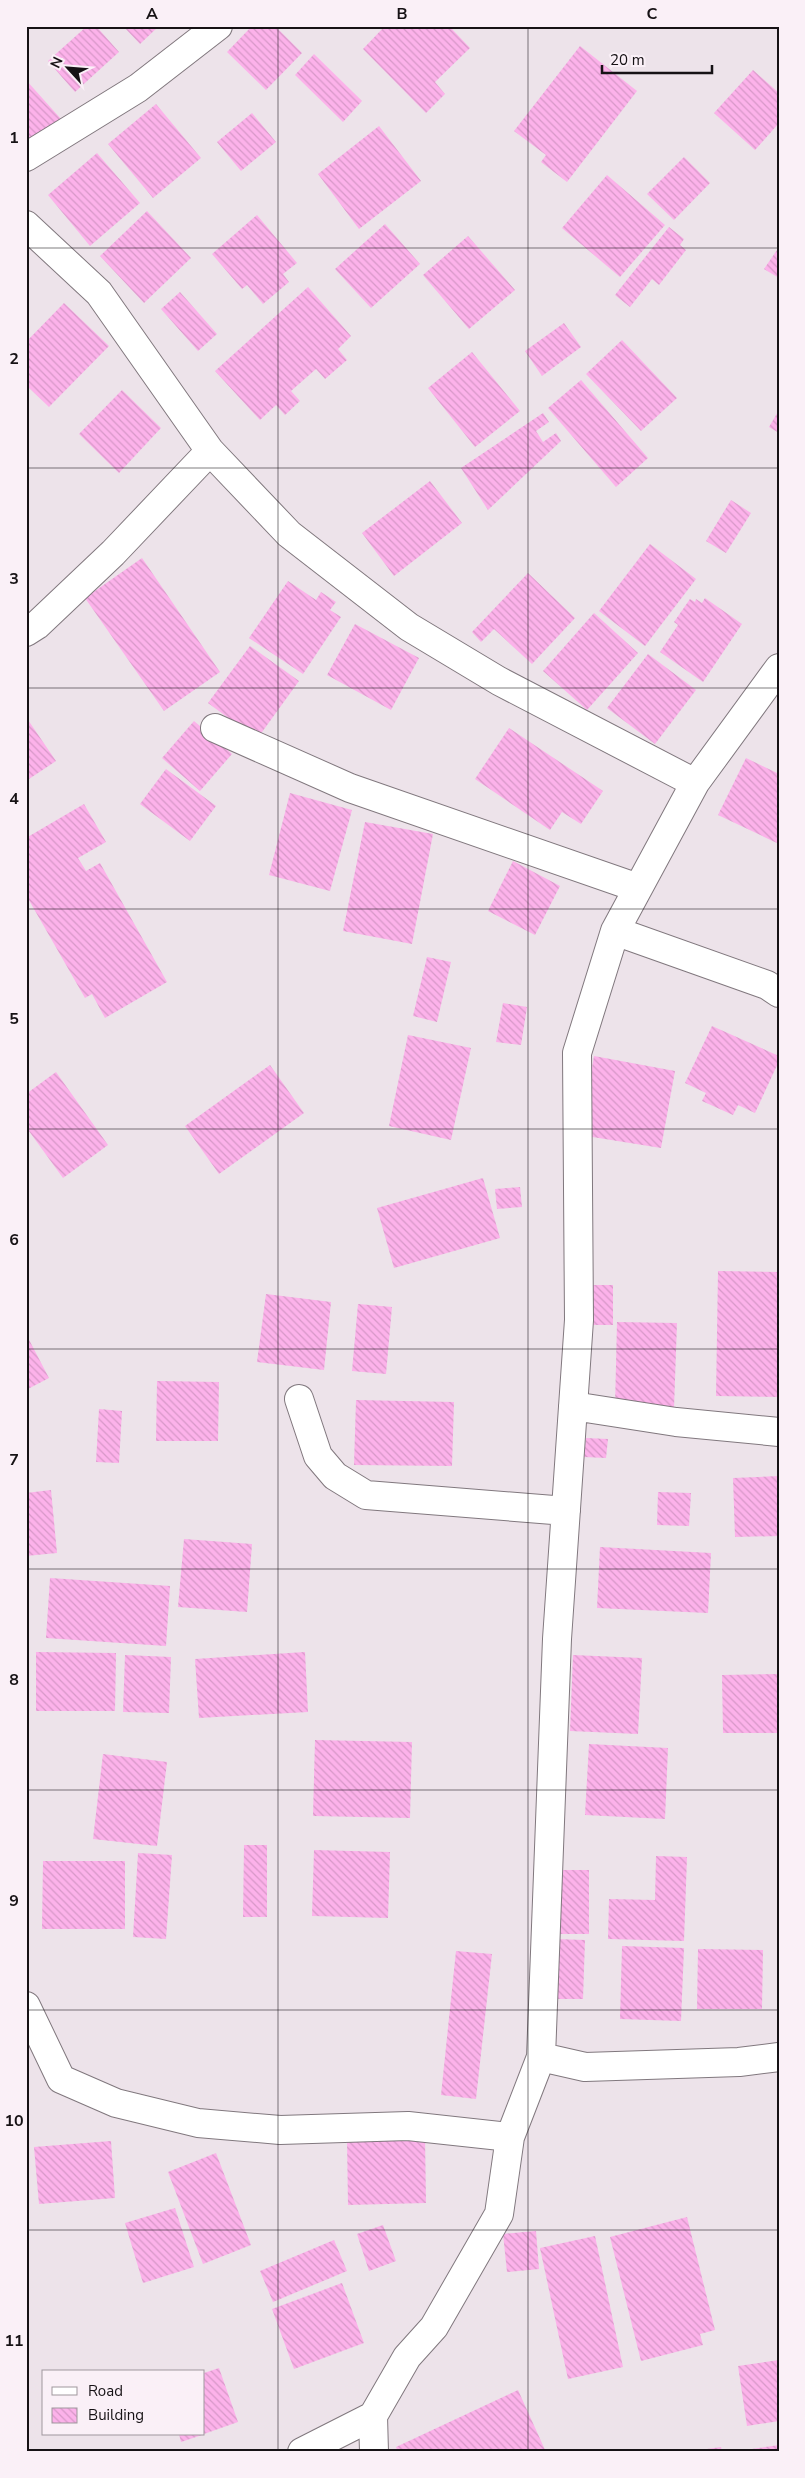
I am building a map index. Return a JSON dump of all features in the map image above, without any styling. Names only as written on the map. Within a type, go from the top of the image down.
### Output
[{"type":"street","points":[[26,157],[138,88],[218,26]]},
{"type":"street","points":[[26,225],[99,293],[210,451],[289,534],[409,627],[499,682],[695,782]]},
{"type":"street","points":[[26,632],[37,625],[113,553],[210,451]]},
{"type":"street","points":[[374,2452],[373,2416],[407,2356],[434,2327],[499,2214],[510,2137],[541,2057],[557,1639],[579,1320],[577,1053],[615,931],[695,782],[779,668]]},
{"type":"street","points":[[215,728],[350,788],[638,888]]},
{"type":"street","points":[[615,931],[767,985],[779,993]]},
{"type":"street","points":[[299,1399],[318,1456],[335,1476],[366,1495],[566,1511]]},
{"type":"street","points":[[573,1406],[676,1422],[779,1432]]},
{"type":"street","points":[[26,2006],[61,2080],[116,2103],[198,2123],[280,2130],[408,2126],[510,2137]]},
{"type":"street","points":[[541,2057],[585,2067],[739,2062],[779,2057]]},
{"type":"street","points":[[302,2452],[373,2416]]},
{"type":"building","points":[[87,26],[96,26],[119,52],[75,92],[48,61]]},
{"type":"building","points":[[123,26],[159,26],[140,44]]},
{"type":"building","points":[[252,26],[275,26],[302,53],[266,90],[227,52]]},
{"type":"building","points":[[385,26],[449,26],[470,48],[435,82],[445,94],[426,113],[363,49]]},
{"type":"building","points":[[580,46],[637,91],[567,182],[541,162],[546,155],[514,131]]},
{"type":"building","points":[[314,54],[362,101],[343,122],[295,75]]},
{"type":"building","points":[[753,70],[779,93],[779,123],[755,150],[714,113]]},
{"type":"building","points":[[26,80],[61,119],[26,150]]},
{"type":"building","points":[[156,104],[201,158],[153,198],[108,144]]},
{"type":"building","points":[[252,113],[276,142],[241,171],[217,142]]},
{"type":"building","points":[[379,126],[421,181],[359,229],[318,174]]},
{"type":"building","points":[[97,153],[140,203],[90,246],[48,195]]},
{"type":"building","points":[[684,157],[710,183],[674,220],[647,194]]},
{"type":"building","points":[[607,175],[665,225],[620,277],[562,228]]},
{"type":"building","points":[[147,211],[191,258],[144,303],[100,256]]},
{"type":"building","points":[[257,215],[297,263],[283,274],[289,282],[263,304],[247,285],[242,289],[212,254]]},
{"type":"building","points":[[385,224],[420,264],[371,308],[335,269]]},
{"type":"building","points":[[669,227],[684,239],[680,245],[686,250],[659,285],[652,279],[630,307],[615,295]]},
{"type":"building","points":[[468,236],[515,290],[469,329],[423,275]]},
{"type":"building","points":[[779,247],[779,278],[764,269]]},
{"type":"building","points":[[308,287],[351,336],[338,349],[347,360],[325,379],[316,369],[291,391],[300,401],[285,415],[276,405],[260,420],[215,371]]},
{"type":"building","points":[[180,292],[217,334],[198,351],[161,309]]},
{"type":"building","points":[[64,303],[109,346],[49,407],[26,385],[26,342]]},
{"type":"building","points":[[564,323],[581,347],[542,376],[525,351]]},
{"type":"building","points":[[622,340],[677,398],[641,431],[586,374]]},
{"type":"building","points":[[472,352],[520,411],[475,447],[428,388]]},
{"type":"building","points":[[581,380],[648,458],[616,487],[548,408]]},
{"type":"building","points":[[122,390],[161,428],[119,473],[79,434]]},
{"type":"building","points":[[779,410],[779,433],[769,427]]},
{"type":"building","points":[[543,413],[549,422],[536,431],[543,442],[556,433],[561,441],[488,510],[461,468]]},
{"type":"building","points":[[430,481],[462,523],[394,576],[362,533]]},
{"type":"building","points":[[731,500],[751,513],[726,553],[706,541]]},
{"type":"building","points":[[650,544],[696,579],[645,646],[599,611]]},
{"type":"building","points":[[142,558],[220,672],[164,711],[85,598]]},
{"type":"building","points":[[528,573],[575,618],[532,664],[494,629],[481,642],[472,632]]},
{"type":"building","points":[[288,581],[316,600],[321,592],[336,602],[330,610],[341,617],[303,674],[249,638]]},
{"type":"building","points":[[705,598],[742,624],[703,682],[660,652],[678,625],[674,622],[690,599],[695,602],[696,599],[702,603]]},
{"type":"building","points":[[594,613],[638,653],[587,710],[543,671]]},
{"type":"building","points":[[355,624],[419,658],[391,710],[327,675]]},
{"type":"building","points":[[250,646],[299,681],[257,739],[208,703]]},
{"type":"building","points":[[648,654],[696,690],[655,744],[607,708]]},
{"type":"building","points":[[26,717],[56,761],[26,781]]},
{"type":"building","points":[[194,721],[232,754],[200,791],[162,758]]},
{"type":"building","points":[[509,728],[603,791],[581,824],[562,812],[550,830],[475,779]]},
{"type":"building","points":[[746,758],[779,774],[779,844],[718,815]]},
{"type":"building","points":[[166,769],[216,806],[190,841],[140,804]]},
{"type":"building","points":[[290,793],[352,810],[330,891],[269,875]]},
{"type":"building","points":[[84,804],[106,842],[78,858],[86,871],[100,863],[167,982],[105,1018],[92,994],[85,998],[26,895],[26,838]]},
{"type":"building","points":[[365,822],[433,834],[412,944],[343,931]]},
{"type":"building","points":[[513,861],[560,886],[535,935],[488,911]]},
{"type":"building","points":[[427,957],[451,962],[437,1022],[413,1016]]},
{"type":"building","points":[[503,1003],[527,1007],[521,1045],[496,1042]]},
{"type":"building","points":[[712,1026],[779,1056],[779,1061],[755,1113],[738,1105],[733,1115],[702,1101],[706,1093],[685,1083]]},
{"type":"building","points":[[408,1035],[471,1048],[451,1140],[389,1126]]},
{"type":"building","points":[[594,1056],[675,1071],[661,1148],[580,1135]]},
{"type":"building","points":[[270,1065],[304,1113],[219,1174],[185,1126]]},
{"type":"building","points":[[56,1072],[108,1145],[63,1178],[26,1127],[26,1094]]},
{"type":"building","points":[[483,1178],[500,1238],[394,1268],[377,1208]]},
{"type":"building","points":[[520,1187],[522,1207],[497,1209],[495,1189]]},
{"type":"building","points":[[718,1271],[779,1272],[779,1397],[716,1396]]},
{"type":"building","points":[[583,1285],[613,1285],[613,1325],[582,1325]]},
{"type":"building","points":[[266,1294],[331,1302],[324,1370],[257,1362]]},
{"type":"building","points":[[358,1304],[392,1307],[386,1374],[352,1371]]},
{"type":"building","points":[[617,1322],[677,1323],[674,1408],[615,1407]]},
{"type":"building","points":[[26,1334],[49,1378],[26,1390]]},
{"type":"building","points":[[157,1381],[219,1382],[218,1441],[156,1441]]},
{"type":"building","points":[[356,1400],[454,1402],[452,1466],[354,1465]]},
{"type":"building","points":[[99,1409],[122,1411],[119,1463],[96,1462]]},
{"type":"building","points":[[586,1438],[608,1439],[606,1458],[584,1457]]},
{"type":"building","points":[[779,1476],[779,1536],[735,1537],[733,1478]]},
{"type":"building","points":[[51,1490],[57,1553],[26,1556],[26,1493]]},
{"type":"building","points":[[658,1492],[691,1493],[689,1526],[657,1525]]},
{"type":"building","points":[[184,1539],[252,1544],[247,1612],[178,1607]]},
{"type":"building","points":[[600,1547],[711,1553],[708,1613],[597,1608]]},
{"type":"building","points":[[50,1578],[170,1586],[166,1646],[46,1638]]},
{"type":"building","points":[[36,1652],[116,1653],[115,1711],[36,1711]]},
{"type":"building","points":[[305,1652],[308,1712],[199,1718],[195,1659]]},
{"type":"building","points":[[125,1655],[171,1657],[169,1713],[123,1712]]},
{"type":"building","points":[[573,1655],[642,1658],[638,1734],[570,1731]]},
{"type":"building","points":[[779,1674],[779,1733],[723,1733],[722,1675]]},
{"type":"building","points":[[315,1740],[412,1742],[410,1818],[313,1816]]},
{"type":"building","points":[[589,1744],[668,1748],[665,1819],[585,1815]]},
{"type":"building","points":[[103,1754],[167,1762],[157,1846],[93,1839]]},
{"type":"building","points":[[244,1845],[267,1845],[267,1917],[243,1917]]},
{"type":"building","points":[[314,1850],[390,1852],[388,1918],[312,1916]]},
{"type":"building","points":[[138,1853],[172,1855],[166,1939],[133,1937]]},
{"type":"building","points":[[656,1856],[687,1857],[684,1941],[608,1939],[609,1899],[655,1900]]},
{"type":"building","points":[[43,1861],[125,1861],[125,1929],[42,1929]]},
{"type":"building","points":[[550,1870],[589,1870],[589,1934],[550,1934]]},
{"type":"building","points":[[555,1939],[585,1940],[583,1999],[553,1999]]},
{"type":"building","points":[[622,1946],[684,1948],[681,2021],[620,2019]]},
{"type":"building","points":[[698,1949],[763,1950],[762,2009],[697,2009]]},
{"type":"building","points":[[456,1951],[492,1954],[476,2099],[441,2095]]},
{"type":"building","points":[[425,2137],[426,2203],[348,2205],[347,2139]]},
{"type":"building","points":[[111,2141],[115,2198],[39,2204],[34,2147]]},
{"type":"building","points":[[216,2153],[251,2245],[203,2264],[168,2172]]},
{"type":"building","points":[[175,2208],[194,2267],[143,2283],[125,2223]]},
{"type":"building","points":[[687,2217],[715,2330],[700,2334],[703,2345],[641,2361],[610,2237]]},
{"type":"building","points":[[383,2225],[396,2261],[369,2271],[357,2234]]},
{"type":"building","points":[[536,2231],[539,2269],[507,2272],[503,2234]]},
{"type":"building","points":[[595,2236],[623,2367],[568,2379],[540,2248]]},
{"type":"building","points":[[334,2240],[347,2271],[273,2302],[260,2271]]},
{"type":"building","points":[[342,2283],[364,2343],[294,2369],[272,2309]]},
{"type":"building","points":[[779,2360],[779,2421],[747,2426],[738,2366]]},
{"type":"building","points":[[219,2368],[238,2422],[205,2434],[205,2373]]},
{"type":"building","points":[[518,2390],[546,2452],[398,2452],[396,2447]]},
{"type":"building","points":[[180,2436],[199,2436],[181,2442]]},
{"type":"building","points":[[779,2445],[779,2452],[738,2452],[738,2451]]},
{"type":"building","points":[[721,2447],[722,2452],[693,2452],[693,2451]]}]
